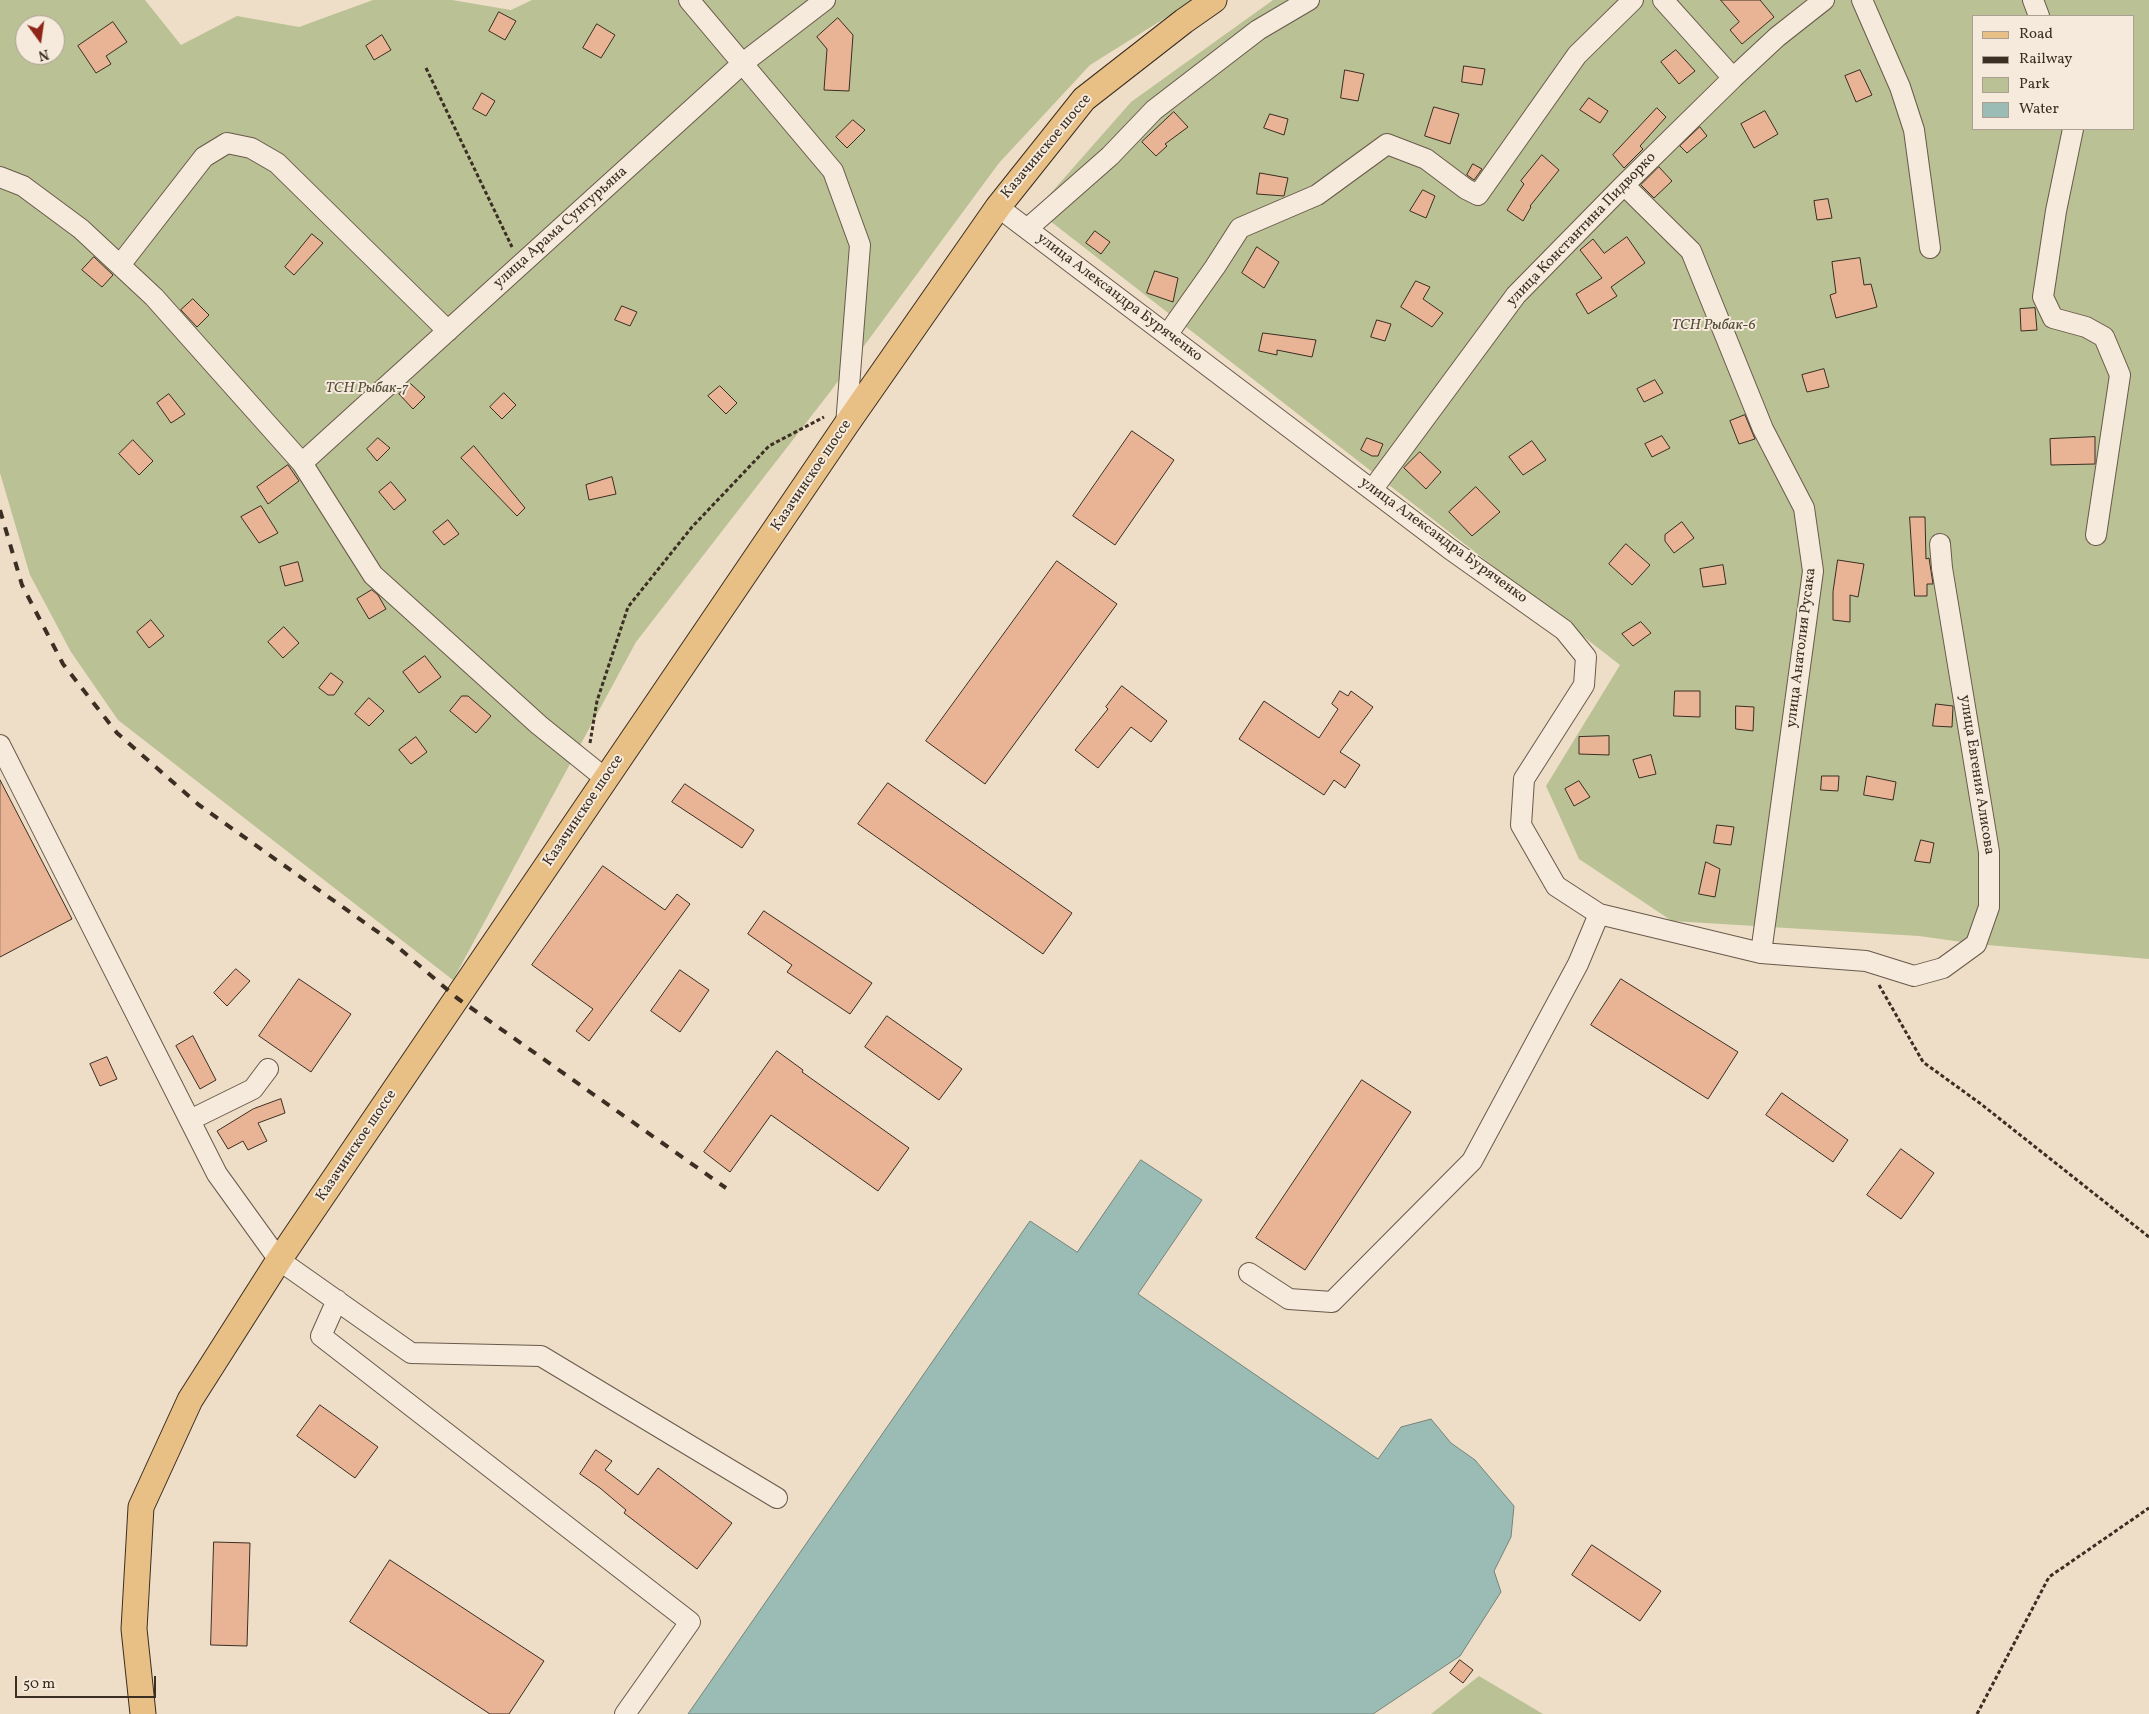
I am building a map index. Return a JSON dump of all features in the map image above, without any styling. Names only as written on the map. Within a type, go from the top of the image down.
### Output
[{"type":"main road","name":"Казачинское шоссе","points":[[143,1714],[134,1629],[141,1507],[190,1400],[596,771],[847,415],[998,207],[1084,99],[1214,0]]},
{"type":"street","points":[[689,0],[833,171],[860,245],[847,415]]},
{"type":"street","name":"улица Арама Сунгурьяна","points":[[302,462],[742,63],[825,0]]},
{"type":"street","points":[[1027,228],[1110,156],[1154,110],[1258,30],[1309,0]]},
{"type":"street","points":[[1167,334],[1215,267],[1240,228],[1317,195],[1387,144],[1426,159],[1466,189],[1478,195],[1577,55],[1633,0]]},
{"type":"street","points":[[1663,0],[1733,78]]},
{"type":"street","name":"улица Константина Пидворко","points":[[1372,490],[1516,295],[1733,78],[1778,37],[1824,0]]},
{"type":"street","points":[[1862,0],[1900,87],[1914,130],[1930,248]]},
{"type":"street","points":[[2033,0],[2039,15]]},
{"type":"street","points":[[2073,130],[2056,211],[2043,297],[2053,318],[2086,327],[2104,337],[2120,375],[2096,536]]},
{"type":"street","points":[[120,265],[204,157],[227,143],[243,146],[251,148],[277,163],[448,331]]},
{"type":"street","points":[[0,177],[23,186],[81,229],[154,297],[302,462],[373,575],[539,725],[596,771]]},
{"type":"street","name":"улица Анатолия Русака","points":[[1624,185],[1692,251],[1763,429],[1804,508],[1814,571],[1761,953]]},
{"type":"street","name":"улица Александра Буряченко","points":[[998,207],[1372,490],[1564,630],[1586,657],[1584,685],[1524,780],[1521,825],[1556,886],[1599,914],[1761,953]]},
{"type":"street","name":"улица Евгения Алисова","points":[[1761,953],[1866,961],[1914,976],[1943,968],[1976,944],[1989,907],[1989,852],[1942,568],[1940,544]]},
{"type":"street","points":[[0,745],[217,1174],[279,1260],[410,1353],[541,1356],[777,1498]]},
{"type":"street","points":[[1249,1273],[1289,1299],[1332,1302],[1472,1161],[1578,964],[1599,914]]},
{"type":"street","points":[[190,1120],[252,1089],[268,1069]]},
{"type":"street","points":[[337,1300],[321,1336],[690,1622],[626,1714]]},
{"type":"path","points":[[426,68],[521,265]]},
{"type":"path","points":[[596,771],[597,701],[628,607],[692,527],[769,446],[847,415]]},
{"type":"path","points":[[1866,961],[1923,1062],[1989,1110],[2149,1237]]},
{"type":"path","points":[[1977,1714],[2049,1577],[2149,1508]]},
{"type":"green space","name":"ТСН Рыбак-7","points":[[0,0],[145,0],[181,45],[237,16],[299,27],[373,0],[452,0],[511,10],[532,0],[1194,0],[1090,65],[999,163],[830,392],[636,642],[453,980],[118,720],[71,652],[30,575],[0,473]]},
{"type":"green space","name":"ТСН Рыбак-6","points":[[1273,0],[2149,0],[2149,959],[1976,944],[1919,936],[1672,921],[1579,859],[1546,786],[1620,665],[1036,210],[1131,102]]},
{"type":"green space","points":[[1479,1676],[1543,1714],[1431,1714]]},
{"type":"water","points":[[1141,1160],[1202,1200],[1138,1294],[1378,1459],[1401,1427],[1431,1419],[1451,1443],[1475,1460],[1514,1506],[1511,1537],[1494,1571],[1501,1592],[1460,1656],[1373,1714],[688,1714],[1030,1221],[1077,1252]]},
{"type":"building","points":[[1721,0],[1760,0],[1774,17],[1742,44],[1730,30],[1739,22]]},
{"type":"building","points":[[499,12],[516,21],[505,40],[489,31]]},
{"type":"building","points":[[838,18],[853,35],[849,91],[824,90],[827,49],[817,37]]},
{"type":"building","points":[[113,22],[127,42],[106,56],[111,64],[96,73],[78,46]]},
{"type":"building","points":[[597,24],[615,35],[601,58],[583,48]]},
{"type":"building","points":[[382,35],[391,50],[374,60],[366,46]]},
{"type":"building","points":[[1676,50],[1695,71],[1679,84],[1661,62]]},
{"type":"building","points":[[1464,66],[1485,69],[1482,85],[1462,82]]},
{"type":"building","points":[[1345,70],[1364,74],[1358,101],[1341,98]]},
{"type":"building","points":[[1860,70],[1872,95],[1856,102],[1845,76]]},
{"type":"building","points":[[482,93],[495,101],[486,116],[473,109]]},
{"type":"building","points":[[1589,98],[1608,111],[1600,123],[1580,110]]},
{"type":"building","points":[[1434,107],[1459,114],[1450,144],[1425,136]]},
{"type":"building","points":[[1657,108],[1666,117],[1640,146],[1643,149],[1624,168],[1613,155]]},
{"type":"building","points":[[1765,111],[1778,134],[1754,148],[1741,124]]},
{"type":"building","points":[[1174,112],[1188,127],[1165,144],[1167,146],[1156,156],[1142,142]]},
{"type":"building","points":[[1270,114],[1288,119],[1284,135],[1264,128]]},
{"type":"building","points":[[853,120],[865,130],[847,148],[836,137]]},
{"type":"building","points":[[1700,127],[1707,136],[1687,153],[1680,146]]},
{"type":"building","points":[[1542,155],[1559,170],[1530,206],[1523,221],[1507,210],[1524,184],[1521,181]]},
{"type":"building","points":[[1473,164],[1482,169],[1474,180],[1467,175]]},
{"type":"building","points":[[1659,167],[1672,181],[1654,198],[1641,185]]},
{"type":"building","points":[[1260,173],[1288,178],[1284,196],[1257,194]]},
{"type":"building","points":[[1423,190],[1435,196],[1426,218],[1410,211]]},
{"type":"building","points":[[1828,199],[1832,218],[1817,220],[1814,201]]},
{"type":"building","points":[[1095,231],[1110,242],[1101,254],[1086,243]]},
{"type":"building","points":[[312,234],[323,243],[294,275],[285,267]]},
{"type":"building","points":[[1627,237],[1645,263],[1611,287],[1617,296],[1588,314],[1576,294],[1602,278],[1580,250],[1593,239],[1604,253]]},
{"type":"building","points":[[1257,247],[1279,262],[1264,288],[1242,273]]},
{"type":"building","points":[[94,257],[113,275],[102,287],[82,270]]},
{"type":"building","points":[[1860,258],[1864,285],[1871,284],[1877,307],[1836,318],[1830,295],[1836,293],[1832,262]]},
{"type":"building","points":[[1155,271],[1178,278],[1173,302],[1147,293]]},
{"type":"building","points":[[1416,281],[1430,287],[1423,299],[1443,313],[1432,327],[1401,307]]},
{"type":"building","points":[[193,299],[209,315],[197,327],[181,310]]},
{"type":"building","points":[[622,306],[637,312],[630,326],[615,320]]},
{"type":"building","points":[[2035,308],[2037,330],[2021,331],[2020,309]]},
{"type":"building","points":[[1377,320],[1391,324],[1385,341],[1371,337]]},
{"type":"building","points":[[1263,333],[1316,340],[1312,357],[1277,350],[1277,355],[1259,351]]},
{"type":"building","points":[[1824,369],[1829,387],[1807,392],[1802,375]]},
{"type":"building","points":[[1655,380],[1663,393],[1644,402],[1637,389]]},
{"type":"building","points":[[411,384],[425,397],[413,409],[399,394]]},
{"type":"building","points":[[720,386],[737,403],[726,414],[708,396]]},
{"type":"building","points":[[504,393],[516,405],[502,419],[490,407]]},
{"type":"building","points":[[169,394],[185,414],[171,423],[157,403]]},
{"type":"building","points":[[1745,415],[1755,439],[1739,444],[1730,421]]},
{"type":"building","points":[[1132,431],[1174,460],[1115,545],[1073,516]]},
{"type":"building","points":[[1662,436],[1670,448],[1652,457],[1645,444]]},
{"type":"building","points":[[2095,437],[2095,464],[2051,465],[2050,439]]},
{"type":"building","points":[[378,438],[390,448],[377,461],[367,449]]},
{"type":"building","points":[[1367,438],[1383,444],[1378,456],[1372,456],[1361,450]]},
{"type":"building","points":[[133,440],[153,461],[139,475],[119,454]]},
{"type":"building","points":[[1532,441],[1546,460],[1523,475],[1509,457]]},
{"type":"building","points":[[474,446],[525,508],[517,516],[461,458]]},
{"type":"building","points":[[1420,452],[1441,472],[1426,489],[1404,468]]},
{"type":"building","points":[[288,465],[299,481],[268,504],[257,487]]},
{"type":"building","points":[[612,477],[616,494],[589,500],[586,485]]},
{"type":"building","points":[[391,482],[406,500],[394,510],[379,492]]},
{"type":"building","points":[[1476,487],[1500,512],[1472,536],[1449,512]]},
{"type":"building","points":[[261,506],[278,533],[259,543],[241,517]]},
{"type":"building","points":[[1910,517],[1925,517],[1926,559],[1929,558],[1933,584],[1927,584],[1927,596],[1915,596]]},
{"type":"building","points":[[448,520],[459,534],[444,545],[433,532]]},
{"type":"building","points":[[1682,522],[1694,538],[1674,553],[1665,541],[1665,535]]},
{"type":"building","points":[[1626,544],[1650,565],[1632,585],[1609,564]]},
{"type":"building","points":[[1838,560],[1864,564],[1858,597],[1850,595],[1850,622],[1833,620],[1833,592]]},
{"type":"building","points":[[1057,561],[1117,604],[985,784],[926,741]]},
{"type":"building","points":[[298,562],[303,581],[285,586],[280,567]]},
{"type":"building","points":[[1723,565],[1726,584],[1703,587],[1700,569]]},
{"type":"building","points":[[372,590],[378,595],[386,609],[369,619],[357,599]]},
{"type":"building","points":[[151,620],[164,636],[149,648],[137,632]]},
{"type":"building","points":[[1641,622],[1651,633],[1633,646],[1622,634]]},
{"type":"building","points":[[284,627],[299,643],[283,658],[268,642]]},
{"type":"building","points":[[425,656],[441,677],[419,693],[403,672]]},
{"type":"building","points":[[331,673],[343,682],[334,695],[328,695],[319,688]]},
{"type":"building","points":[[1122,686],[1167,721],[1151,742],[1131,727],[1098,768],[1075,750],[1108,709],[1106,707]]},
{"type":"building","points":[[1340,691],[1348,696],[1351,691],[1373,707],[1340,752],[1360,765],[1345,788],[1334,780],[1324,795],[1239,739],[1264,701],[1319,738],[1338,709],[1332,704]]},
{"type":"building","points":[[1675,691],[1700,691],[1700,717],[1674,716]]},
{"type":"building","points":[[462,696],[468,696],[491,716],[476,733],[450,711]]},
{"type":"building","points":[[369,698],[384,711],[369,726],[355,714]]},
{"type":"building","points":[[1936,704],[1953,706],[1952,727],[1933,726]]},
{"type":"building","points":[[1736,706],[1754,707],[1753,731],[1736,729]]},
{"type":"building","points":[[1609,736],[1609,755],[1579,754],[1579,737]]},
{"type":"building","points":[[416,737],[427,752],[411,764],[399,750]]},
{"type":"building","points":[[1651,755],[1656,774],[1639,778],[1633,760]]},
{"type":"building","points":[[1822,776],[1839,776],[1838,791],[1821,790]]},
{"type":"building","points":[[1867,776],[1896,782],[1893,800],[1864,795]]},
{"type":"building","points":[[0,780],[72,919],[0,957]]},
{"type":"building","points":[[1579,781],[1590,797],[1574,806],[1565,789]]},
{"type":"building","points":[[888,783],[1072,913],[1043,954],[858,824]]},
{"type":"building","points":[[685,784],[754,830],[742,848],[672,802]]},
{"type":"building","points":[[1717,825],[1734,827],[1731,845],[1714,843]]},
{"type":"building","points":[[1921,840],[1934,843],[1930,863],[1915,861]]},
{"type":"building","points":[[1706,862],[1720,869],[1715,897],[1699,894]]},
{"type":"building","points":[[603,866],[665,910],[677,894],[690,904],[589,1041],[576,1031],[593,1009],[532,965]]},
{"type":"building","points":[[764,911],[872,983],[850,1014],[787,972],[792,965],[748,934]]},
{"type":"building","points":[[236,969],[250,981],[227,1006],[214,993]]},
{"type":"building","points":[[680,970],[709,990],[680,1032],[651,1011]]},
{"type":"building","points":[[299,979],[351,1014],[311,1072],[259,1036]]},
{"type":"building","points":[[1621,979],[1738,1052],[1708,1099],[1591,1025]]},
{"type":"building","points":[[887,1016],[962,1069],[939,1100],[865,1047]]},
{"type":"building","points":[[193,1036],[216,1080],[200,1089],[176,1046]]},
{"type":"building","points":[[777,1051],[803,1070],[802,1072],[909,1148],[878,1191],[771,1115],[730,1172],[704,1152]]},
{"type":"building","points":[[107,1057],[117,1079],[100,1086],[90,1064]]},
{"type":"building","points":[[1362,1080],[1411,1112],[1305,1270],[1256,1238]]},
{"type":"building","points":[[1782,1093],[1848,1140],[1833,1162],[1766,1115]]},
{"type":"building","points":[[281,1099],[285,1113],[258,1123],[267,1141],[248,1150],[243,1141],[228,1149],[217,1131],[253,1109]]},
{"type":"building","points":[[1901,1149],[1934,1173],[1901,1219],[1867,1195]]},
{"type":"building","points":[[320,1405],[378,1447],[355,1478],[297,1436]]},
{"type":"building","points":[[596,1450],[612,1461],[605,1470],[638,1495],[658,1468],[732,1523],[697,1569],[624,1513],[626,1510],[580,1474]]},
{"type":"building","points":[[214,1542],[250,1543],[247,1646],[211,1645]]},
{"type":"building","points":[[1592,1545],[1661,1591],[1640,1621],[1572,1575]]},
{"type":"building","points":[[390,1560],[544,1661],[509,1714],[490,1714],[350,1622]]},
{"type":"building","points":[[1460,1660],[1473,1670],[1463,1683],[1450,1673]]},
{"type":"railway","points":[[0,510],[22,585],[63,664],[117,733],[199,805],[392,942],[457,998],[726,1188]]}]
